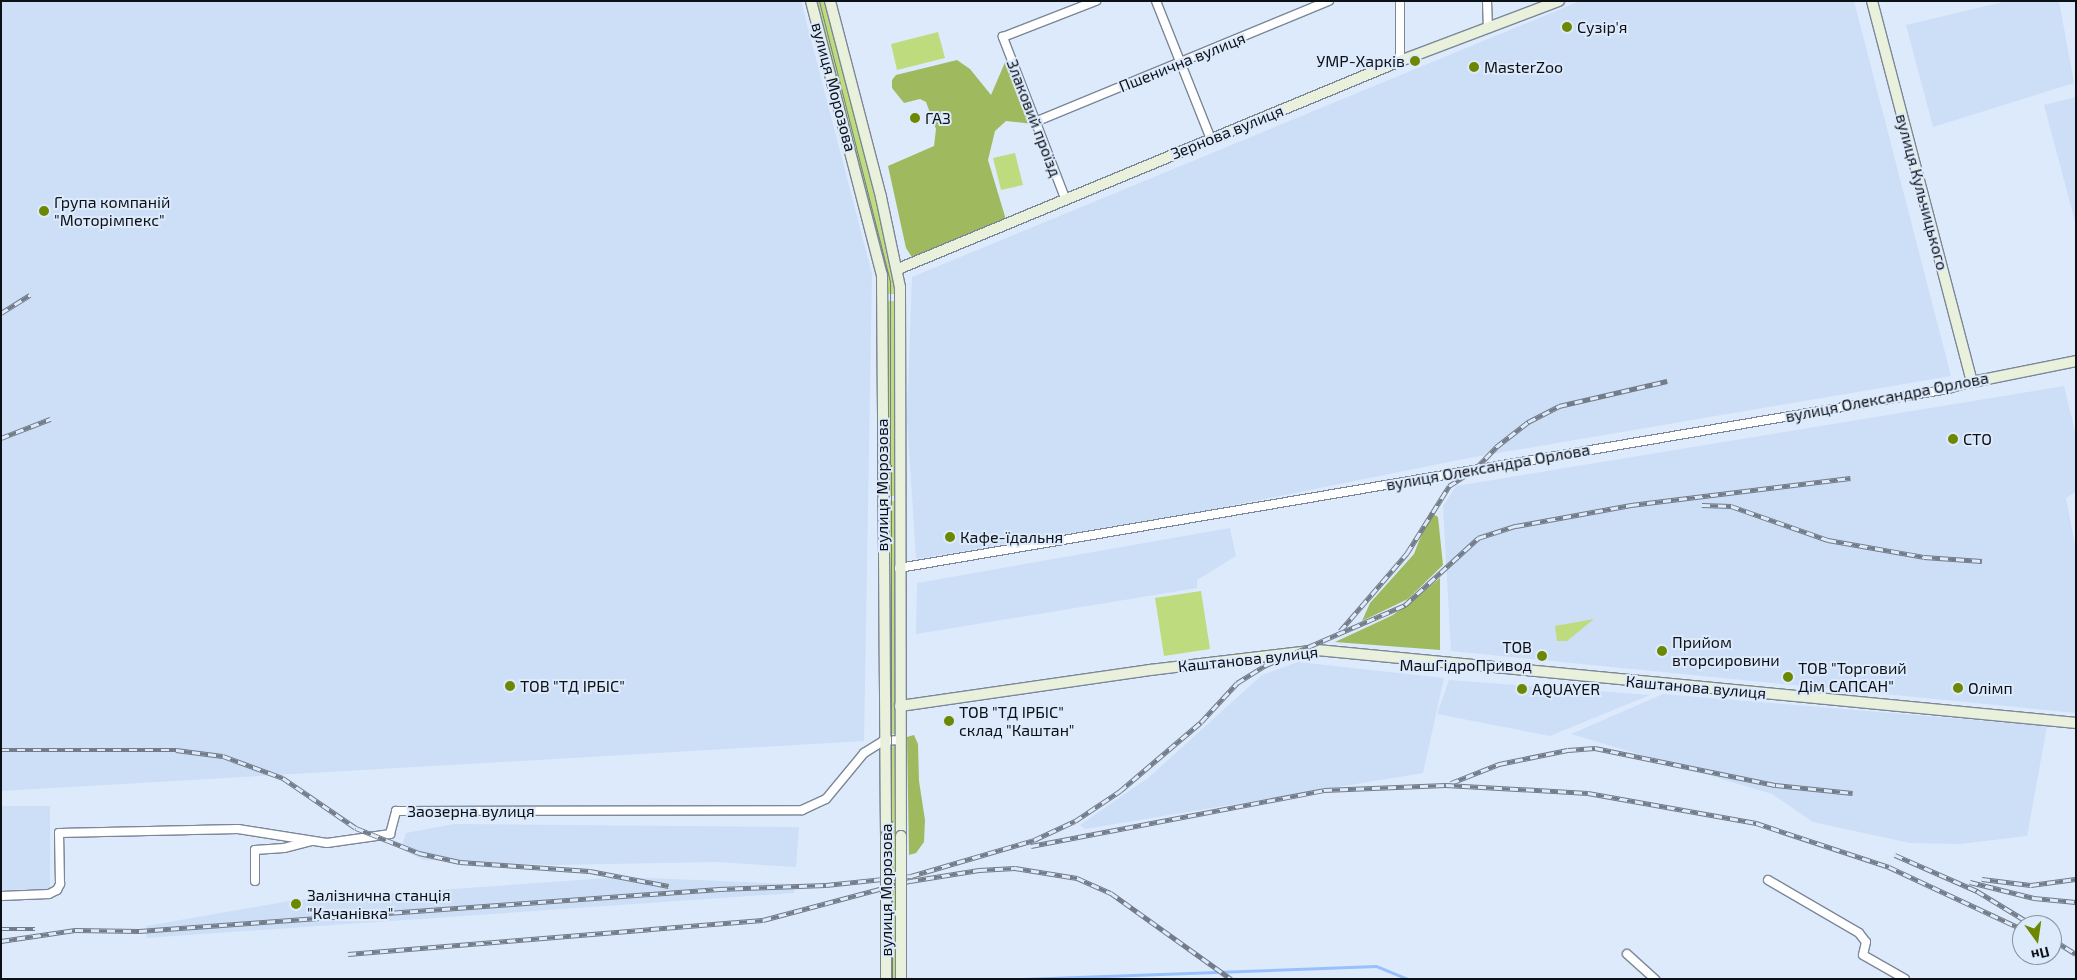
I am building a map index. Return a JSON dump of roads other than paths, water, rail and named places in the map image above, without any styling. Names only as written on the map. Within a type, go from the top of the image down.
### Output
[{"type":"street","name":"вулиця Морозова","points":[[811,1],[880,264],[883,299],[883,741],[886,836],[886,979]]},
{"type":"street","name":"вулиця Морозова","points":[[830,1],[898,269],[900,300],[901,979]]},
{"type":"street","name":"Злаковий проїзд","points":[[1065,198],[1003,37],[1096,1]]},
{"type":"street","points":[[1156,1],[1211,139]]},
{"type":"street","name":"Пшенична вулиця","points":[[1035,122],[1329,1]]},
{"type":"street","points":[[1400,1],[1400,62]]},
{"type":"street","points":[[1487,1],[1488,28]]},
{"type":"street","name":"Зернова вулиця","points":[[898,269],[1065,198],[1400,62],[1559,1]]},
{"type":"street","name":"вулиця Кульчицького","points":[[1872,1],[1972,382]]},
{"type":"street","points":[[883,299],[900,300]]},
{"type":"street","name":"вулиця Олександра Орлова","points":[[899,568],[1948,389],[1972,382],[2076,361]]},
{"type":"street","points":[[882,499],[899,499]]},
{"type":"street","name":"Каштанова вулиця","points":[[900,706],[1150,670],[1317,650],[2076,723]]},
{"type":"street","points":[[883,741],[900,740]]},
{"type":"street","name":"Заозерна вулиця","points":[[1,896],[49,894],[57,890],[60,884],[59,833],[238,829],[327,843],[390,834],[396,811],[802,810],[826,799],[856,760],[883,741]]},
{"type":"street","points":[[255,881],[255,850],[284,848],[314,840]]},
{"type":"street","points":[[1768,880],[1860,934],[1866,942],[1863,955],[1905,979]]},
{"type":"street","points":[[1627,954],[1655,979]]},
{"type":"waterway","points":[[1023,979],[1376,966],[1408,979]]},
{"type":"tram line","points":[[819,1],[890,281],[892,979]]},
{"type":"railway","points":[[1,313],[30,295]]},
{"type":"railway","points":[[1340,631],[1407,553],[1449,486],[1474,470],[1496,447],[1528,422],[1559,406],[1667,381]]},
{"type":"railway","points":[[1,438],[50,419]]},
{"type":"railway","points":[[1,941],[75,930],[139,931],[719,889],[826,885],[911,876],[1034,840],[1075,821],[1120,791],[1201,722],[1237,683],[1264,666],[1405,605],[1478,538],[1516,526],[1631,505],[1850,478]]},
{"type":"railway","points":[[1702,505],[1731,506],[1828,540],[1924,557],[1982,561]]},
{"type":"railway","points":[[1451,783],[1499,764],[1568,750],[1595,748],[1776,785],[1853,793]]},
{"type":"railway","points":[[1,750],[176,750],[223,756],[283,778],[356,828],[419,853],[460,862],[590,871],[669,886]]},
{"type":"railway","points":[[1031,846],[1324,790],[1446,785],[1588,793],[1756,823],[1889,867],[2012,924]]},
{"type":"railway","points":[[1895,855],[1977,891],[2017,915]]},
{"type":"railway","points":[[348,954],[763,920],[910,881],[979,870],[1015,868],[1077,878],[1111,893],[1231,979]]},
{"type":"railway","points":[[1982,879],[2031,885],[2076,879]]},
{"type":"railway","points":[[1970,882],[2034,898],[2076,902]]},
{"type":"railway","points":[[1,929],[35,929]]},
{"type":"railway","points":[[2062,945],[2076,954]]},
{"type":"place","name":"Сузір'я","points":[[1567,27]]},
{"type":"place","name":"УМР-Харків","points":[[1415,61]]},
{"type":"place","name":"MasterZoo","points":[[1474,67]]},
{"type":"place","name":"ГАЗ","points":[[915,118]]},
{"type":"place","name":"Група компаній \"Моторімпекс\"","points":[[44,211]]},
{"type":"place","name":"СТО","points":[[1953,439]]},
{"type":"place","name":"Кафе-їдальня","points":[[950,537]]},
{"type":"place","name":"Прийом вторсировини","points":[[1662,651]]},
{"type":"place","name":"ТОВ МашГідроПривод","points":[[1542,656]]},
{"type":"place","name":"ТОВ \"Торговий Дім САПСАН\"","points":[[1788,677]]},
{"type":"place","name":"ТОВ \"ТД ІРБІС\"","points":[[510,686]]},
{"type":"place","name":"Олімп","points":[[1958,688]]},
{"type":"place","name":"AQUAYER","points":[[1522,689]]},
{"type":"place","name":"ТОВ \"ТД ІРБІС\" склад \"Каштан\"","points":[[949,721]]},
{"type":"place","name":"Залізнична станція \"Качанівка\"","points":[[296,904]]}]
